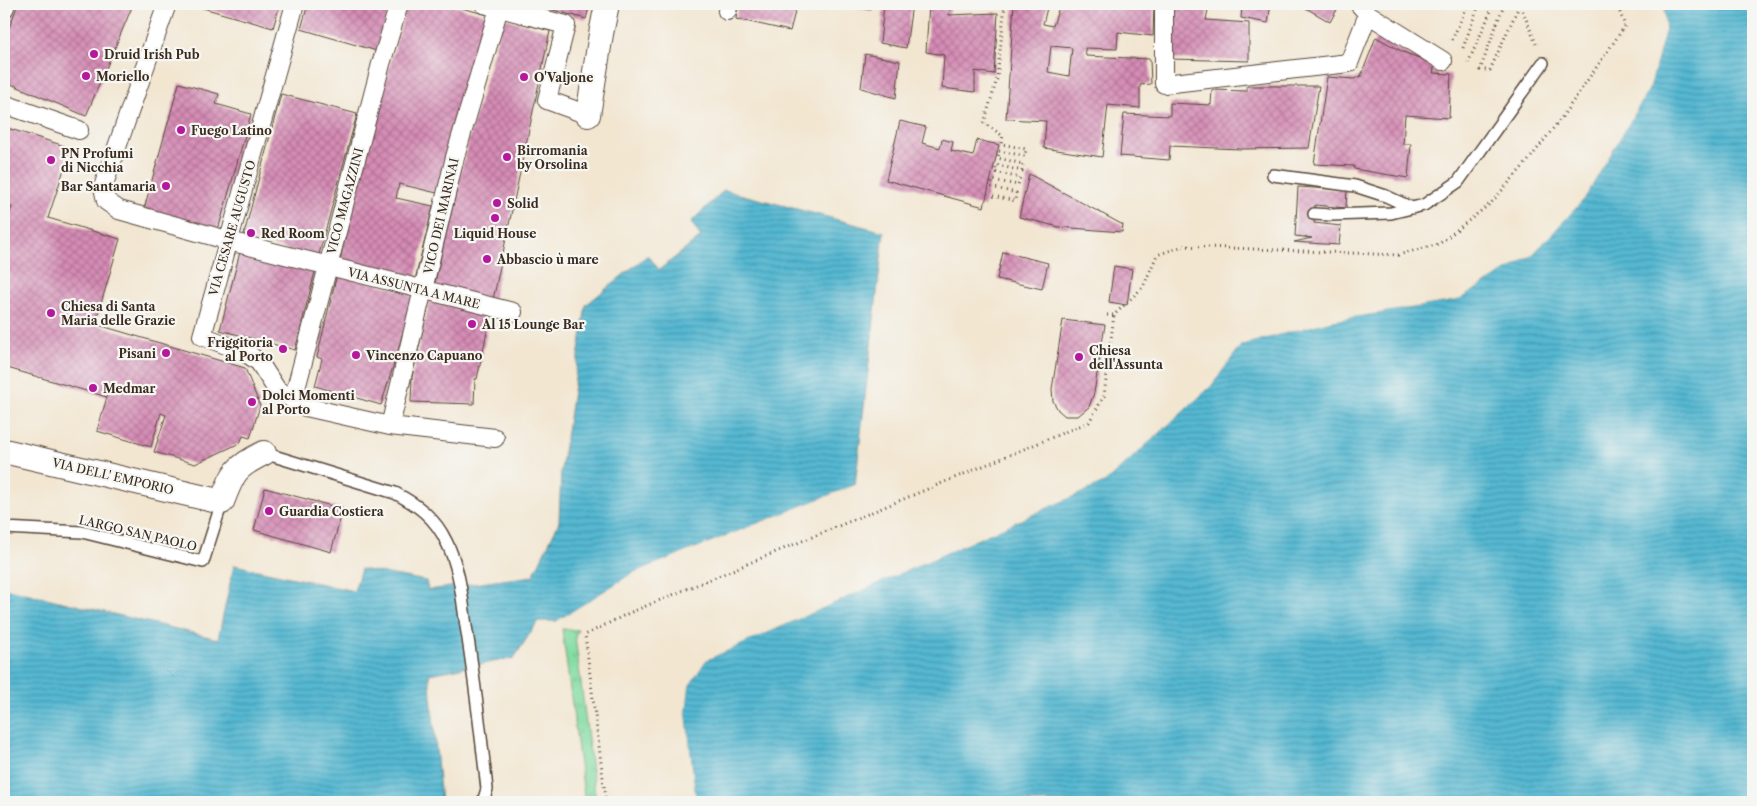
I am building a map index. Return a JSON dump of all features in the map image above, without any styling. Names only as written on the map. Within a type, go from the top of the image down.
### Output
[{"type":"street","points":[[4,9],[6,4]]},
{"type":"street","name":"VIA ASSUNTA A MARE","points":[[167,4],[103,187],[106,201],[119,210],[228,240],[513,312]]},
{"type":"street","name":"VIA CESARE AUGUSTO","points":[[295,4],[202,336],[245,352],[259,362],[277,390],[300,403]]},
{"type":"street","name":"VICO MAGAZZINI","points":[[300,403],[328,266],[381,64],[399,4]]},
{"type":"street","points":[[491,6],[566,25],[547,100],[588,115],[600,34],[607,4]]},
{"type":"street","points":[[1164,4],[1164,84],[1349,63],[1363,9],[1443,61]]},
{"type":"street","name":"VICO DEI MARINAI","points":[[390,426],[491,6]]},
{"type":"street","points":[[4,104],[78,130]]},
{"type":"street","points":[[300,403],[390,426],[495,438]]},
{"type":"street","name":"VIA DELL' EMPORIO","points":[[4,450],[222,502]]},
{"type":"street","points":[[222,502],[232,476],[250,460],[264,454]]},
{"type":"lane","points":[[1314,214],[1391,212],[1424,205],[1458,182],[1543,63]]},
{"type":"lane","points":[[1272,175],[1355,186],[1386,196],[1412,208]]},
{"type":"lane","points":[[264,454],[395,493],[426,512],[437,526],[447,542],[457,568],[473,671],[487,789],[483,802]]},
{"type":"lane","name":"LARGO SAN PAOLO","points":[[4,528],[82,532],[203,562],[222,502]]},
{"type":"path","points":[[993,196],[1014,200],[1016,192],[991,187],[993,180],[1018,185],[1020,178],[995,172],[997,165],[1022,171],[1023,164],[998,158],[999,151],[1025,156],[1026,150],[1001,144],[1002,136],[984,123],[997,79],[1005,4]]},
{"type":"path","points":[[1443,61],[1468,4]]},
{"type":"path","points":[[1460,55],[1480,4]]},
{"type":"path","points":[[1468,64],[1494,4]]},
{"type":"path","points":[[1504,4],[1480,70],[1490,70],[1520,4],[1543,63]]},
{"type":"path","points":[[606,802],[585,635],[629,613],[1089,422],[1104,396],[1114,315],[1107,315]]},
{"type":"green space","points":[[562,629],[578,630],[575,636],[596,802],[585,802]]},
{"type":"water","points":[[1664,4],[1753,4],[1753,802],[696,802],[686,713],[689,686],[706,660],[1105,482],[1211,386],[1241,345],[1330,321],[1458,300],[1532,255],[1584,199],[1650,87],[1665,30]]},
{"type":"water","points":[[724,190],[884,232],[855,485],[633,573],[557,621],[538,621],[514,658],[429,674],[441,802],[4,802],[4,588],[218,639],[234,565],[354,591],[361,569],[426,581],[428,590],[533,576],[559,522],[561,471],[586,305],[648,255],[659,270],[701,237],[691,222]]},
{"type":"pier","points":[[1661,4],[1664,4],[1665,30],[1650,87],[1584,199],[1532,255],[1458,300],[1330,321],[1241,345],[1211,386],[1105,482],[706,660],[689,686],[686,713],[696,802],[694,802],[684,713],[687,685],[705,658],[1103,480],[1209,384],[1240,343],[1330,318],[1457,298],[1530,254],[1582,197],[1647,86],[1663,30]]},
{"type":"pier","points":[[855,485],[855,488],[634,575],[558,623],[557,621],[633,573]]},
{"type":"building","points":[[18,4],[125,4],[132,7],[86,116],[4,81],[4,41]]},
{"type":"building","points":[[197,4],[280,4],[273,28],[196,6]]},
{"type":"building","points":[[308,4],[391,4],[377,51],[301,29]]},
{"type":"building","points":[[407,4],[446,4],[488,15],[437,193],[399,184],[396,198],[433,206],[414,284],[339,265],[364,158]]},
{"type":"building","points":[[531,4],[590,4],[586,19]]},
{"type":"building","points":[[738,4],[797,4],[790,31],[736,19]]},
{"type":"building","points":[[840,4],[872,4],[871,10]]},
{"type":"building","points":[[884,4],[912,4],[906,48],[880,43]]},
{"type":"building","points":[[929,4],[951,4],[949,15],[998,13],[994,74],[975,71],[975,92],[942,88],[944,55],[926,52]]},
{"type":"building","points":[[1014,4],[1048,4],[1043,24],[1053,26],[1060,4],[1154,4],[1153,36],[1118,32],[1117,49],[1085,48],[1086,56],[1150,59],[1151,84],[1140,85],[1140,108],[1108,105],[1102,157],[1044,148],[1046,121],[1006,119]],"holes":[[[1051,46],[1072,48],[1069,76],[1048,72]]]},
{"type":"building","points":[[1171,4],[1209,4],[1206,20],[1249,23],[1249,61],[1170,59]]},
{"type":"building","points":[[1231,4],[1271,4],[1268,23],[1241,18],[1242,6]]},
{"type":"building","points":[[1299,4],[1340,4],[1330,22]]},
{"type":"building","points":[[503,18],[550,31],[493,300],[434,286],[468,142]]},
{"type":"building","points":[[1376,37],[1403,52],[1435,64],[1433,73],[1451,74],[1449,118],[1405,115],[1403,144],[1411,144],[1408,178],[1354,169],[1354,166],[1314,164],[1327,77],[1354,79],[1361,76]]},
{"type":"building","points":[[865,54],[900,61],[896,98],[861,88]]},
{"type":"building","points":[[179,83],[219,94],[216,104],[251,114],[218,230],[144,209]]},
{"type":"building","points":[[1247,86],[1319,86],[1309,148],[1241,149],[1170,146],[1169,160],[1120,156],[1124,114],[1170,116],[1170,103],[1211,105],[1212,90],[1247,91]]},
{"type":"building","points":[[281,94],[357,114],[318,258],[243,238]]},
{"type":"building","points":[[900,121],[926,127],[922,143],[940,148],[942,139],[953,142],[951,151],[973,156],[977,140],[999,145],[984,207],[886,180]]},
{"type":"building","points":[[4,127],[71,148],[48,218],[120,239],[95,324],[245,368],[260,406],[250,438],[243,436],[240,443],[195,464],[154,452],[166,415],[161,413],[151,447],[97,431],[107,397],[4,367],[4,234],[12,207],[4,204]]},
{"type":"building","points":[[1029,174],[1123,225],[1122,232],[1059,227],[1019,217]]},
{"type":"building","points":[[1298,187],[1347,190],[1346,208],[1315,205],[1314,223],[1341,226],[1339,245],[1294,242],[1312,238],[1295,236]]},
{"type":"building","points":[[241,248],[316,268],[295,350],[220,330]]},
{"type":"building","points":[[1003,252],[1048,263],[1042,289],[997,279]]},
{"type":"building","points":[[1114,266],[1132,269],[1127,305],[1109,302]]},
{"type":"building","points":[[337,274],[413,293],[398,351],[381,405],[315,386],[322,359],[317,357]]},
{"type":"building","points":[[430,299],[491,313],[477,379],[475,379],[474,404],[411,402],[412,377]]},
{"type":"building","name":"Chiesa dell'Assunta","points":[[1063,320],[1105,325],[1094,393],[1089,407],[1078,416],[1065,416],[1058,410],[1053,401],[1052,389]]},
{"type":"building","points":[[265,488],[343,509],[331,552],[254,530]]},
{"type":"place","name":"Druid Irish Pub","points":[[94,54]]},
{"type":"place","name":"Moriello","points":[[86,76]]},
{"type":"place","name":"O'Valjone","points":[[524,77]]},
{"type":"place","name":"Fuego Latino","points":[[181,130]]},
{"type":"place","name":"Birromania by Orsolina","points":[[507,157]]},
{"type":"place","name":"PN Profumi di Nicchia","points":[[51,160]]},
{"type":"place","name":"Bar Santamaria","points":[[166,186]]},
{"type":"place","name":"Solid","points":[[497,203]]},
{"type":"place","name":"Liquid House","points":[[495,218]]},
{"type":"place","name":"Red Room","points":[[251,233]]},
{"type":"place","name":"Abbascio ù mare","points":[[487,259]]},
{"type":"place","name":"Chiesa di Santa Maria delle Grazie","points":[[51,313]]},
{"type":"place","name":"Al 15 Lounge Bar","points":[[472,324]]},
{"type":"place","name":"Friggitoria al Porto","points":[[283,349]]},
{"type":"place","name":"Pisani","points":[[166,353]]},
{"type":"place","name":"Vincenzo Capuano","points":[[356,355]]},
{"type":"place","name":"Chiesa dell'Assunta","points":[[1079,357]]},
{"type":"place","name":"Medmar","points":[[93,388]]},
{"type":"place","name":"Dolci Momenti al Porto","points":[[252,402]]},
{"type":"place","name":"Guardia Costiera","points":[[269,511]]}]
